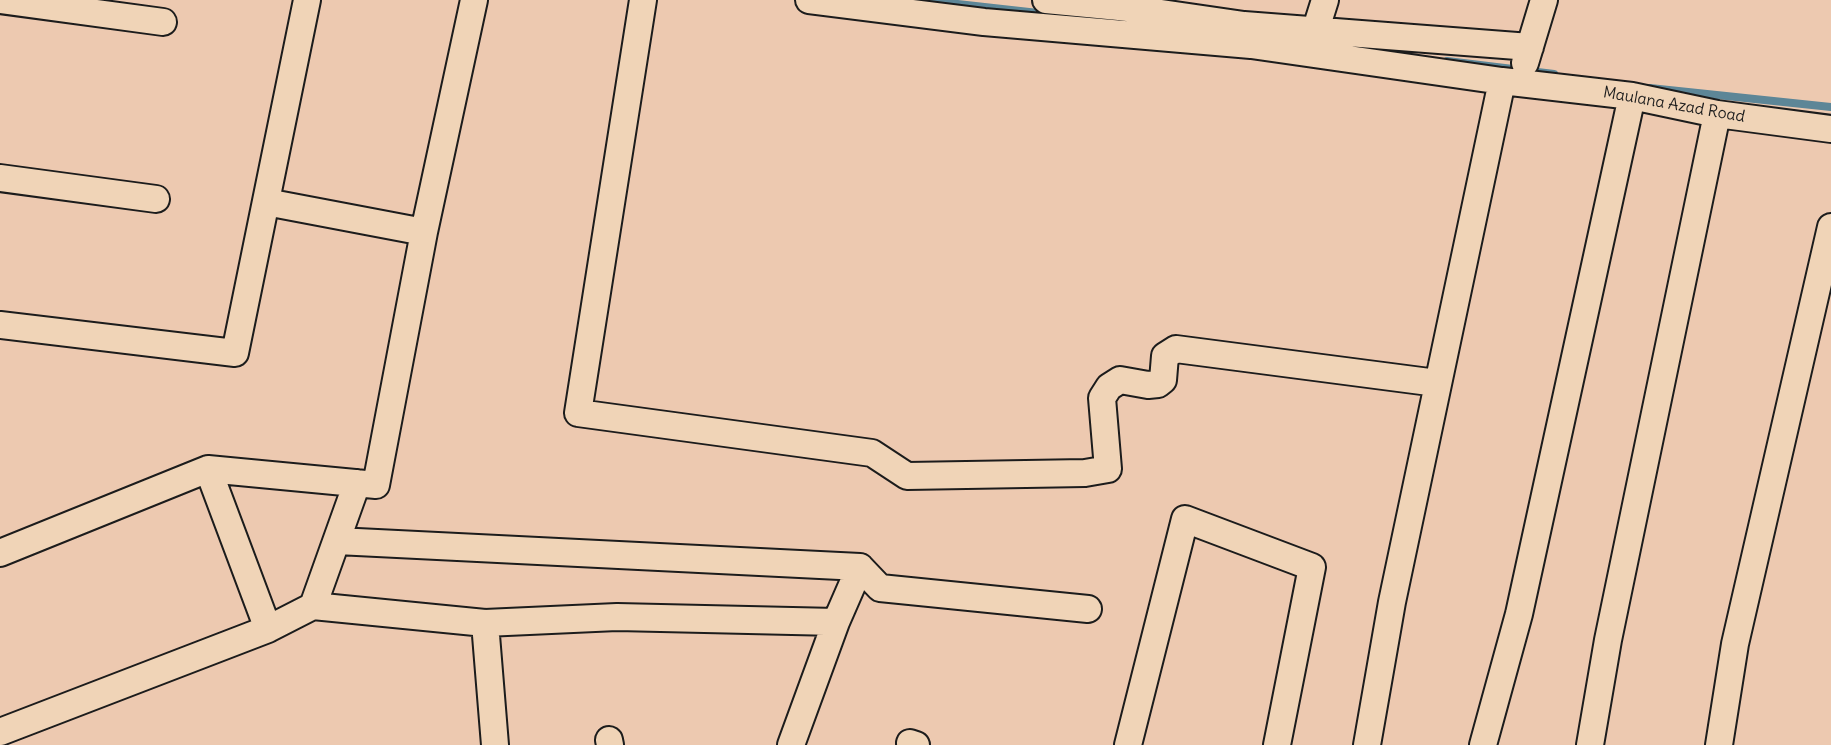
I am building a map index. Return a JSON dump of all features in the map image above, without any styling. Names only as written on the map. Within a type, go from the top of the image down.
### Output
[{"type":"street","points":[[0,0],[163,22]]},
{"type":"street","points":[[0,325],[235,353],[307,0]]},
{"type":"street","points":[[0,553],[208,469],[376,485],[424,232],[474,0]]},
{"type":"street","points":[[643,0],[578,413],[872,453],[907,476],[1085,473],[1108,469],[1102,398],[1109,387],[1120,380],[1148,385],[1158,384],[1163,380],[1165,356],[1176,349],[1437,383]]},
{"type":"street","points":[[809,0],[984,22],[1519,69]]},
{"type":"street","points":[[1046,0],[1119,3],[1244,25],[1315,32],[1519,69]]},
{"type":"street","points":[[1315,32],[1325,0]]},
{"type":"street","points":[[1366,745],[1392,602],[1437,383],[1519,69],[1544,0]]},
{"type":"street","name":"Maulana Azad Road","points":[[1519,69],[1717,114],[1831,129]]},
{"type":"street","points":[[1483,745],[1519,614],[1632,96]]},
{"type":"street","points":[[1590,745],[1608,640],[1717,114]]},
{"type":"street","points":[[0,178],[156,199]]},
{"type":"street","points":[[266,202],[424,232]]},
{"type":"street","points":[[1719,745],[1735,644],[1831,227]]},
{"type":"street","points":[[208,469],[268,628]]},
{"type":"street","points":[[313,606],[357,483]]},
{"type":"street","points":[[1128,745],[1185,519],[1312,567],[1277,745]]},
{"type":"street","points":[[337,541],[860,567],[880,588],[1088,609]]},
{"type":"street","points":[[791,745],[836,622],[860,567]]},
{"type":"street","points":[[0,732],[268,628],[313,606],[485,623],[617,617],[836,622]]},
{"type":"street","points":[[485,623],[495,745]]},
{"type":"waterway","points":[[922,0],[1065,16]]},
{"type":"waterway","points":[[1447,61],[1554,74]]},
{"type":"waterway","points":[[1650,88],[1831,107]]}]
